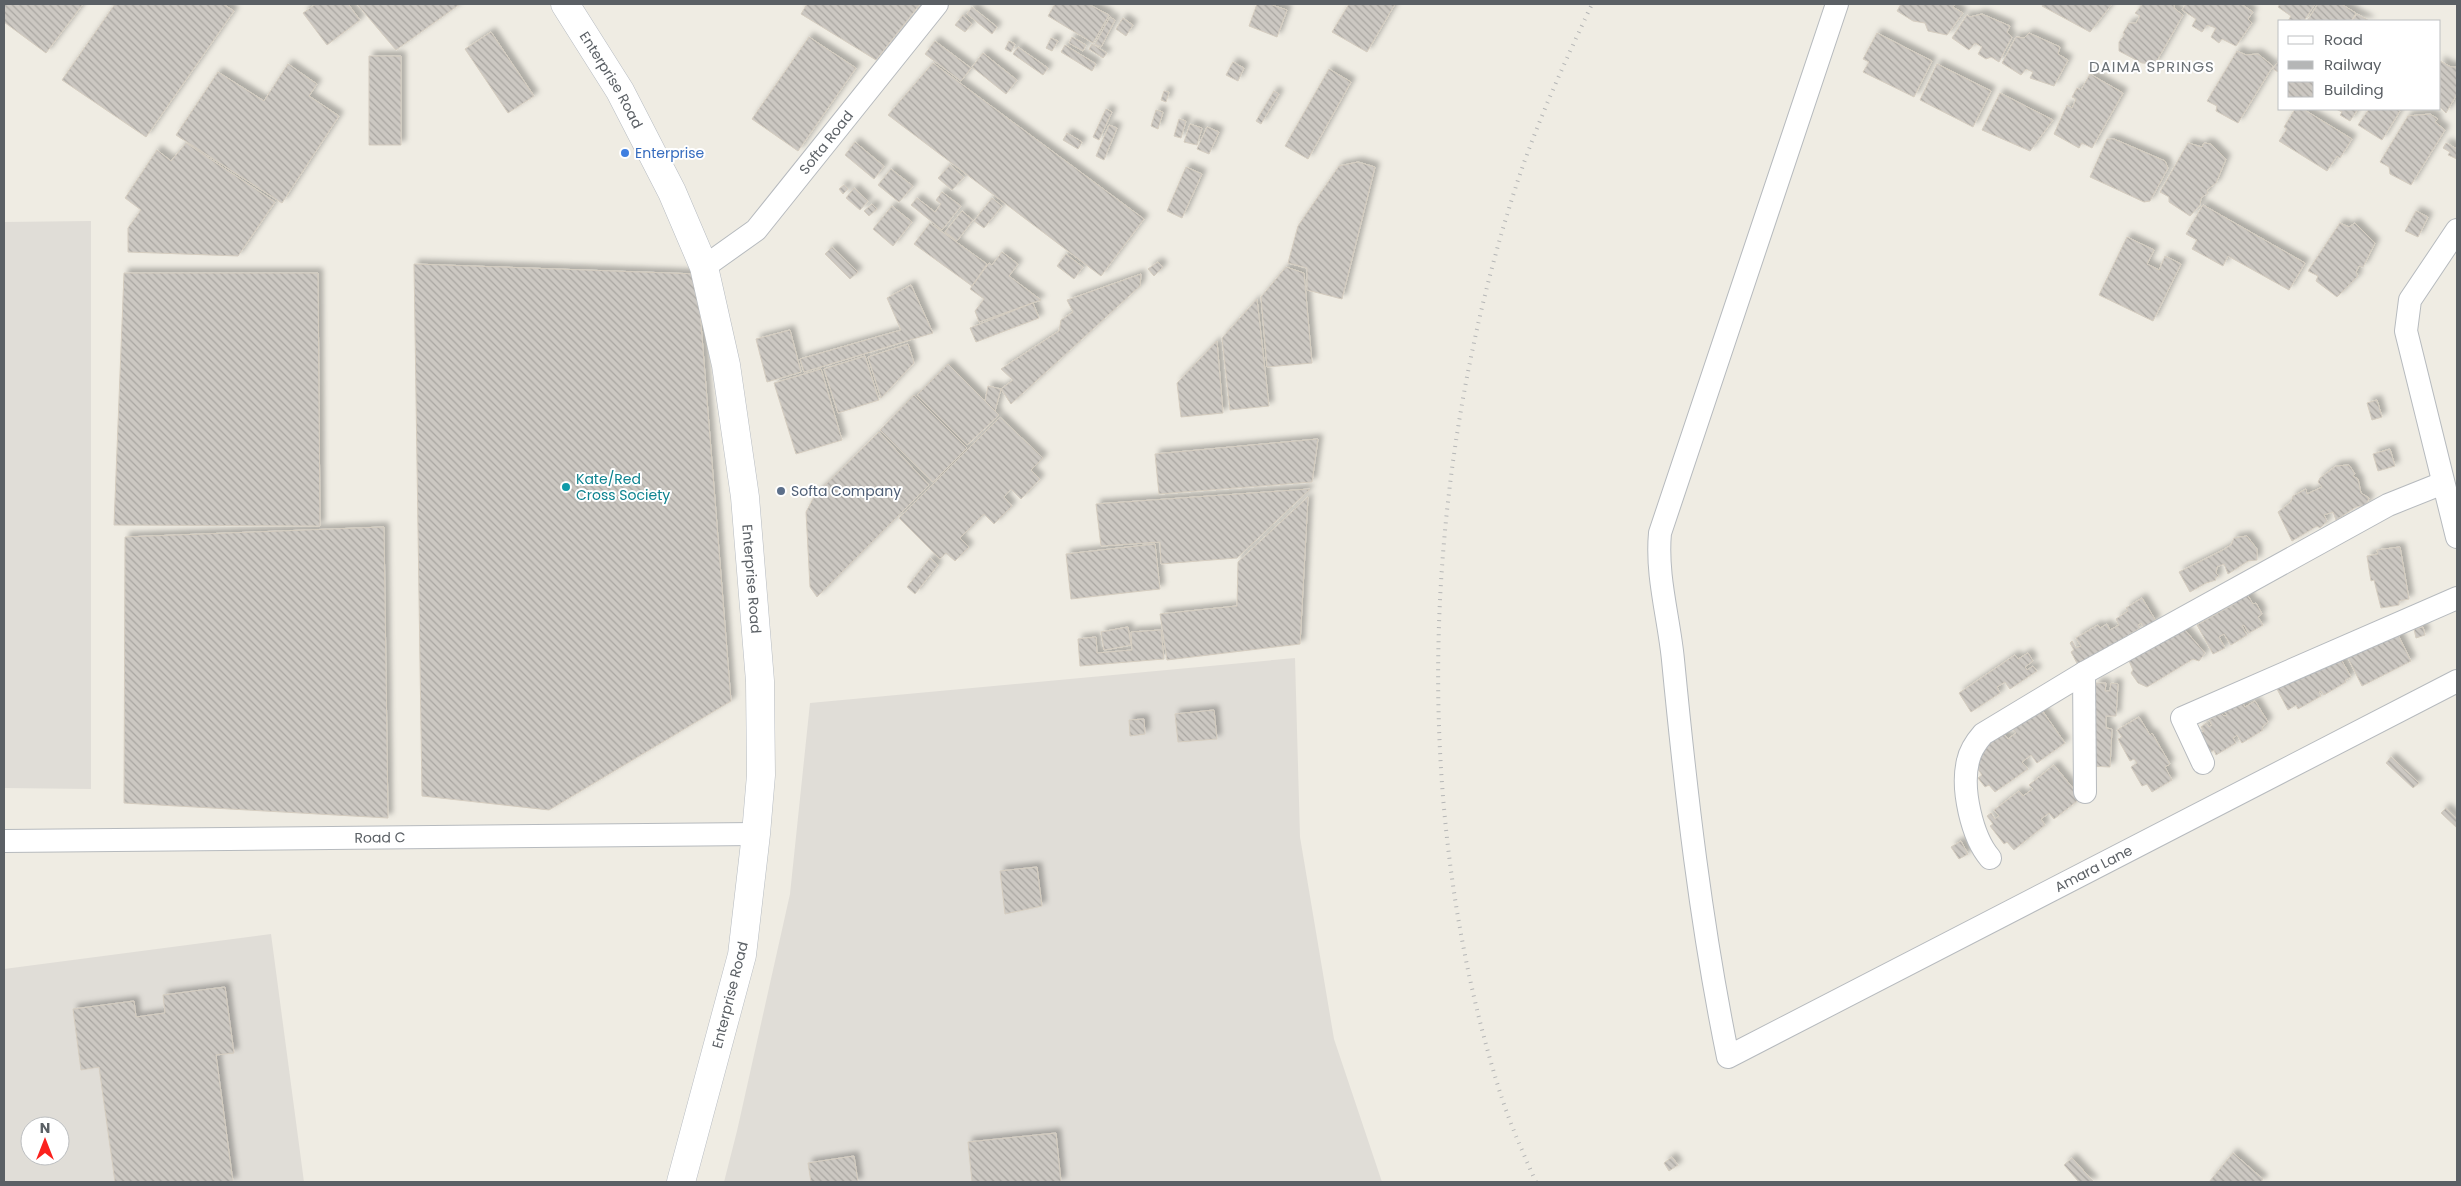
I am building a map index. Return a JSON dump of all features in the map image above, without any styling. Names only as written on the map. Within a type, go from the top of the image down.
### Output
[{"type":"main road","name":"Enterprise Road","points":[[565,4],[620,91],[672,192],[704,267],[726,365],[745,497],[760,682],[761,774],[756,834],[742,955],[681,1182]]},
{"type":"street","name":"Softa Road","points":[[704,267],[756,230],[937,4]]},
{"type":"street","name":"Amara Lane","points":[[1837,4],[1671,498],[1660,533],[1658,548],[1660,573],[1671,636],[1698,888],[1728,1057],[2457,681]]},
{"type":"street","points":[[2457,230],[2410,300],[2406,331],[2457,536]]},
{"type":"street","points":[[1990,858],[1984,851],[1971,818],[1965,779],[1968,761],[1974,745],[1983,734],[2084,673],[2388,505],[2443,483]]},
{"type":"street","points":[[2203,764],[2182,718],[2457,598]]},
{"type":"street","points":[[2084,673],[2085,792]]},
{"type":"street","name":"Road C","points":[[4,841],[756,834]]},
{"type":"shaded area","points":[[91,221],[91,789],[4,788],[4,222]]},
{"type":"shaded area","points":[[1295,658],[1300,837],[1334,1039],[1382,1182],[724,1182],[790,894],[810,703]]},
{"type":"shaded area","points":[[271,934],[304,1182],[4,1182],[4,969]]},
{"type":"building","points":[[4,4],[83,4],[46,53],[4,22]]},
{"type":"building","points":[[115,4],[223,4],[234,11],[146,137],[62,80]]},
{"type":"building","points":[[316,4],[348,4],[360,20],[327,45],[303,13]]},
{"type":"building","points":[[357,4],[460,4],[396,50]]},
{"type":"building","points":[[807,4],[920,4],[876,60],[801,14]]},
{"type":"building","points":[[1055,4],[1088,4],[1109,15],[1093,43],[1048,16]]},
{"type":"building","points":[[1257,4],[1269,4],[1287,10],[1277,37],[1249,26]]},
{"type":"building","points":[[1349,4],[1395,4],[1367,52],[1332,32]]},
{"type":"building","points":[[1901,4],[1955,4],[1953,7],[1963,13],[1947,35],[1928,31],[1925,23],[1913,21],[1897,11]]},
{"type":"building","points":[[2043,4],[2112,4],[2090,32],[2042,6]]},
{"type":"building","points":[[2143,4],[2174,4],[2174,8],[2183,15],[2155,64],[2142,63],[2119,51],[2119,42],[2125,34],[2123,33],[2129,23],[2136,23],[2140,16],[2135,13]]},
{"type":"building","points":[[2186,4],[2241,4],[2253,12],[2248,19],[2252,23],[2236,46],[2222,39],[2219,43],[2211,37],[2216,28],[2207,25],[2202,32],[2192,26],[2196,19],[2182,10]]},
{"type":"building","points":[[2280,4],[2315,4],[2305,20],[2289,20],[2291,16],[2278,7]]},
{"type":"building","points":[[2318,4],[2341,4],[2356,13],[2352,20],[2308,20]]},
{"type":"building","points":[[972,7],[997,27],[992,34],[967,14]]},
{"type":"building","points":[[1982,14],[2010,26],[2007,32],[2012,37],[1999,62],[1991,57],[1986,59],[1978,54],[1982,47],[1975,43],[1969,50],[1952,38],[1967,15],[1970,17]]},
{"type":"building","points":[[2357,14],[2368,20],[2353,20]]},
{"type":"building","points":[[963,15],[972,24],[965,32],[955,25]]},
{"type":"building","points":[[1110,17],[1115,20],[1101,47],[1095,44]]},
{"type":"building","points":[[1123,18],[1133,25],[1126,36],[1116,29]]},
{"type":"building","points":[[491,32],[534,96],[508,113],[465,49]]},
{"type":"building","points":[[1877,33],[1932,61],[1914,97],[1863,72],[1869,62],[1863,59]]},
{"type":"building","points":[[2029,33],[2060,47],[2058,54],[2068,60],[2054,86],[2030,78],[2033,72],[2026,69],[2021,75],[2002,63],[2016,37],[2024,38]]},
{"type":"building","points":[[809,37],[856,68],[798,151],[752,119]]},
{"type":"building","points":[[1072,37],[1086,45],[1083,51],[1069,43]]},
{"type":"building","points":[[1051,38],[1058,41],[1052,51],[1046,48]]},
{"type":"building","points":[[935,41],[971,68],[961,81],[925,54]]},
{"type":"building","points":[[1009,41],[1015,44],[1011,52],[1005,49]]},
{"type":"building","points":[[1092,44],[1107,53],[1103,58],[1089,49]]},
{"type":"building","points":[[1065,45],[1096,64],[1092,71],[1061,52]]},
{"type":"building","points":[[1018,47],[1048,68],[1043,75],[1013,54]]},
{"type":"building","points":[[2237,51],[2246,55],[2258,54],[2273,66],[2238,123],[2216,111],[2217,106],[2207,101]]},
{"type":"building","points":[[983,53],[1017,80],[1006,94],[972,67]]},
{"type":"building","points":[[369,56],[401,56],[401,145],[369,145]]},
{"type":"building","points":[[1233,62],[1244,68],[1238,81],[1226,75]]},
{"type":"building","points":[[2278,62],[2278,72],[2273,69]]},
{"type":"building","points":[[2441,62],[2451,67],[2457,67],[2457,94],[2446,113],[2441,108]]},
{"type":"building","points":[[933,63],[1144,219],[1101,276],[888,115]]},
{"type":"building","points":[[288,64],[317,84],[309,96],[339,116],[282,203],[176,135],[218,72],[264,101]]},
{"type":"building","points":[[1937,64],[1991,91],[1973,127],[1920,100]]},
{"type":"building","points":[[1329,69],[1351,82],[1308,159],[1285,146]]},
{"type":"building","points":[[2090,74],[2123,93],[2092,148],[2082,143],[2079,148],[2054,134],[2067,105],[2072,108],[2076,99],[2072,97],[2077,88],[2081,90]]},
{"type":"building","points":[[1164,91],[1169,92],[1166,102],[1161,100]]},
{"type":"building","points":[[1274,91],[1279,94],[1261,124],[1256,121]]},
{"type":"building","points":[[2000,93],[2053,120],[2030,151],[1982,130]]},
{"type":"building","points":[[1106,109],[1112,112],[1099,140],[1093,137]]},
{"type":"building","points":[[1156,110],[1163,112],[1158,129],[1151,126]]},
{"type":"building","points":[[2294,110],[2305,110],[2352,139],[2340,158],[2337,156],[2327,171],[2279,141],[2287,129],[2284,127]]},
{"type":"building","points":[[2338,110],[2357,110],[2350,121],[2340,115],[2342,112]]},
{"type":"building","points":[[2368,110],[2400,111],[2382,140],[2358,125]]},
{"type":"building","points":[[2430,114],[2438,119],[2435,122],[2445,130],[2411,185],[2390,174],[2389,167],[2380,162],[2408,116]]},
{"type":"building","points":[[1179,119],[1186,121],[1181,138],[1174,136]]},
{"type":"building","points":[[1190,124],[1202,128],[1197,145],[1184,142]]},
{"type":"building","points":[[1109,125],[1117,128],[1104,160],[1096,156]]},
{"type":"building","points":[[1207,127],[1219,132],[1209,154],[1197,149]]},
{"type":"building","points":[[1067,133],[1082,142],[1078,149],[1063,140]]},
{"type":"building","points":[[2107,139],[2114,139],[2165,161],[2168,168],[2150,201],[2144,202],[2090,177]]},
{"type":"building","points":[[855,142],[884,166],[874,179],[845,155]]},
{"type":"building","points":[[186,143],[275,202],[238,256],[128,252],[128,228],[141,210],[125,198],[157,150],[171,161]]},
{"type":"building","points":[[2188,143],[2202,147],[2204,143],[2211,144],[2226,159],[2216,183],[2207,190],[2208,193],[2201,198],[2200,205],[2190,216],[2169,202],[2169,197],[2160,192]]},
{"type":"building","points":[[2446,143],[2457,149],[2457,159],[2448,155],[2450,152],[2443,148]]},
{"type":"building","points":[[1358,162],[1375,167],[1342,299],[1307,290],[1307,268],[1288,263],[1298,226],[1339,166]]},
{"type":"building","points":[[950,165],[964,177],[952,190],[938,178]]},
{"type":"building","points":[[1186,167],[1202,174],[1182,218],[1167,211]]},
{"type":"building","points":[[891,169],[913,186],[899,202],[878,185]]},
{"type":"building","points":[[844,185],[848,189],[843,194],[839,189]]},
{"type":"building","points":[[854,188],[868,201],[860,210],[846,198]]},
{"type":"building","points":[[942,192],[961,206],[942,230],[911,205],[917,198],[935,212],[941,204],[936,200]]},
{"type":"building","points":[[992,198],[1002,206],[984,228],[974,221]]},
{"type":"building","points":[[872,204],[877,209],[869,216],[864,211]]},
{"type":"building","points":[[2203,205],[2305,263],[2289,290],[2228,256],[2223,266],[2192,249],[2197,240],[2186,234]]},
{"type":"building","points":[[892,206],[912,222],[893,246],[873,229]]},
{"type":"building","points":[[962,211],[973,220],[957,241],[945,232]]},
{"type":"building","points":[[2416,211],[2428,217],[2418,237],[2405,231]]},
{"type":"building","points":[[930,223],[987,264],[972,286],[914,244]]},
{"type":"building","points":[[2340,223],[2349,227],[2355,223],[2375,243],[2363,267],[2359,266],[2356,272],[2358,276],[2337,297],[2316,281],[2318,276],[2308,271]]},
{"type":"building","points":[[2127,237],[2154,250],[2147,264],[2159,270],[2165,256],[2181,264],[2153,321],[2099,295]]},
{"type":"building","points":[[832,247],[858,272],[850,279],[825,254]]},
{"type":"building","points":[[1002,252],[1018,264],[1009,276],[1041,300],[979,322],[975,311],[984,299],[970,289],[989,263],[992,265]]},
{"type":"building","points":[[1066,254],[1083,267],[1074,279],[1057,266]]},
{"type":"building","points":[[1158,262],[1163,267],[1154,276],[1148,269]]},
{"type":"building","name":"Kate/Red Cross Society","points":[[414,264],[697,274],[731,701],[549,810],[422,796]]},
{"type":"building","points":[[1286,267],[1304,273],[1312,363],[1267,367],[1261,297]]},
{"type":"building","points":[[124,273],[318,273],[320,526],[114,525]]},
{"type":"building","points":[[1141,274],[1140,286],[1011,404],[1001,389],[1013,380],[1001,369],[1059,331],[1061,320],[1073,312],[1067,300]]},
{"type":"building","points":[[911,285],[933,333],[804,372],[800,359],[901,330],[887,298]]},
{"type":"building","points":[[1257,299],[1269,406],[1230,410],[1222,338]]},
{"type":"building","points":[[1033,303],[1039,318],[976,342],[970,328]]},
{"type":"building","points":[[790,330],[801,372],[767,382],[756,339]]},
{"type":"building","points":[[1217,341],[1223,413],[1181,417],[1177,383]]},
{"type":"building","points":[[908,344],[914,363],[881,398],[868,357]]},
{"type":"building","points":[[865,356],[879,400],[838,413],[824,369]]},
{"type":"building","points":[[948,364],[999,415],[967,445],[917,395]]},
{"type":"building","points":[[821,369],[842,440],[796,454],[774,383]]},
{"type":"building","points":[[988,386],[1001,389],[995,411],[985,401]]},
{"type":"building","points":[[914,395],[967,448],[933,482],[880,430]]},
{"type":"building","points":[[2377,400],[2382,417],[2372,420],[2367,403]]},
{"type":"building","points":[[1000,417],[1043,458],[1031,470],[1040,479],[1021,499],[1011,489],[1004,497],[1012,506],[994,524],[984,514],[960,538],[969,547],[955,561],[946,553],[940,559],[899,518]]},
{"type":"building","points":[[879,432],[929,485],[817,597],[810,587],[806,512],[815,495]]},
{"type":"building","points":[[1318,439],[1312,482],[1159,494],[1155,454]]},
{"type":"building","points":[[2390,449],[2395,466],[2378,471],[2373,454]]},
{"type":"building","points":[[2349,465],[2355,474],[2353,476],[2358,479],[2361,493],[2369,498],[2366,505],[2356,507],[2336,520],[2333,512],[2324,515],[2327,521],[2320,528],[2317,526],[2292,541],[2278,512],[2291,502],[2293,496],[2306,489],[2307,494],[2322,487],[2318,482],[2320,478],[2336,466]]},
{"type":"building","points":[[1310,489],[1237,558],[1161,564],[1160,542],[1101,546],[1096,504]]},
{"type":"building","points":[[1308,497],[1300,644],[1167,660],[1160,614],[1237,606],[1238,562]]},
{"type":"building","points":[[384,527],[388,818],[124,803],[125,537]]},
{"type":"building","points":[[2247,536],[2257,549],[2257,560],[2248,561],[2228,574],[2224,564],[2217,567],[2216,573],[2219,576],[2215,578],[2216,580],[2190,592],[2179,572],[2223,550],[2231,545],[2234,538]]},
{"type":"building","points":[[1155,544],[1160,589],[1071,599],[1066,554]]},
{"type":"building","points":[[2400,547],[2409,599],[2399,601],[2399,605],[2381,608],[2374,580],[2371,581],[2367,556],[2378,554],[2377,550]]},
{"type":"building","points":[[930,558],[938,565],[915,594],[907,587]]},
{"type":"building","points":[[2245,591],[2253,604],[2256,603],[2262,614],[2258,617],[2263,625],[2249,633],[2244,625],[2242,626],[2247,635],[2231,645],[2224,634],[2219,637],[2225,648],[2213,654],[2197,625],[2236,603],[2233,598]]},
{"type":"building","points":[[2142,598],[2156,621],[2144,628],[2141,623],[2138,625],[2140,628],[2078,665],[2071,652],[2074,650],[2070,643],[2072,641],[2076,648],[2081,646],[2076,638],[2098,625],[2100,628],[2107,624],[2110,630],[2119,625],[2116,619],[2128,611],[2126,608]]},
{"type":"building","points":[[1128,627],[1131,645],[1104,650],[1101,632]]},
{"type":"building","points":[[2423,627],[2425,635],[2416,638],[2414,629]]},
{"type":"building","points":[[2184,629],[2205,653],[2199,661],[2193,659],[2147,687],[2138,683],[2131,673],[2133,670],[2129,661]]},
{"type":"building","points":[[1161,630],[1164,659],[1080,666],[1078,639],[1096,637],[1097,653],[1132,650],[1131,632]]},
{"type":"building","points":[[2397,633],[2411,661],[2362,686],[2348,658]]},
{"type":"building","points":[[2028,653],[2033,661],[2025,667],[2027,670],[2033,666],[2037,671],[2010,689],[2005,682],[1997,687],[2000,693],[1971,712],[1959,693],[2015,655],[2018,659]]},
{"type":"building","points":[[2338,654],[2351,677],[2324,695],[2321,691],[2319,692],[2321,696],[2298,709],[2296,705],[2288,710],[2277,689]]},
{"type":"building","points":[[2096,683],[2106,683],[2105,691],[2110,691],[2111,683],[2118,684],[2116,716],[2106,716],[2106,728],[2112,729],[2110,767],[2088,766]]},
{"type":"building","points":[[2241,700],[2245,707],[2255,701],[2268,722],[2262,727],[2263,730],[2242,743],[2237,735],[2233,738],[2236,743],[2216,755],[2214,750],[2206,755],[2195,736],[2204,731],[2201,727],[2206,723],[2209,727],[2212,725],[2209,720],[2221,713],[2224,716],[2227,715],[2224,711]]},
{"type":"building","points":[[2039,706],[2065,743],[2037,763],[2031,755],[2022,762],[2028,769],[1995,792],[1989,785],[1985,787],[1978,778],[1982,775],[1970,758],[1977,761],[1981,758],[1976,751],[2002,732],[2008,739],[2016,733],[2011,727]]},
{"type":"building","points":[[1214,710],[1217,739],[1178,742],[1175,714]]},
{"type":"building","points":[[2139,717],[2150,735],[2152,733],[2170,764],[2165,767],[2172,780],[2152,792],[2147,784],[2142,786],[2131,767],[2137,763],[2134,759],[2130,761],[2118,739],[2122,737],[2117,730]]},
{"type":"building","points":[[1144,719],[1145,734],[1130,736],[1129,720]]},
{"type":"building","points":[[2391,757],[2419,783],[2413,788],[2386,763]]},
{"type":"building","points":[[2054,765],[2081,798],[2054,819],[2049,813],[2041,819],[2045,825],[2014,850],[2007,842],[2004,844],[1990,826],[1993,824],[1987,816],[1991,813],[1995,819],[1999,816],[1994,810],[2019,791],[2023,796],[2033,789],[2029,785]]},
{"type":"building","points":[[2446,808],[2457,819],[2457,828],[2441,813]]},
{"type":"building","points":[[1961,841],[1968,854],[1959,859],[1951,847]]},
{"type":"building","points":[[1037,867],[1042,906],[1005,914],[1000,871]]},
{"type":"building","points":[[225,987],[234,1053],[216,1055],[233,1182],[115,1182],[99,1067],[81,1070],[73,1009],[134,1001],[136,1017],[165,1013],[163,995]]},
{"type":"building","points":[[1056,1133],[1061,1182],[972,1182],[968,1142]]},
{"type":"building","points":[[2233,1153],[2263,1179],[2261,1182],[2209,1182]]},
{"type":"building","points":[[854,1156],[858,1182],[811,1182],[808,1163]]},
{"type":"building","points":[[1672,1157],[1678,1165],[1669,1171],[1664,1163]]},
{"type":"building","points":[[2072,1158],[2094,1182],[2079,1182],[2064,1165]]},
{"type":"railway","points":[[1536,1182],[1515,1135],[1498,1086],[1470,978],[1451,867],[1440,755],[1438,643],[1445,530],[1459,419],[1482,309],[1511,202],[1528,151],[1592,4]]},
{"type":"place","name":"Enterprise","points":[[625,153]]},
{"type":"place","name":"Kate/Red Cross Society","points":[[566,487]]},
{"type":"place","name":"Softa Company","points":[[781,491]]},
{"type":"district","name":"DAIMA SPRINGS","points":[[2152,67]]}]
